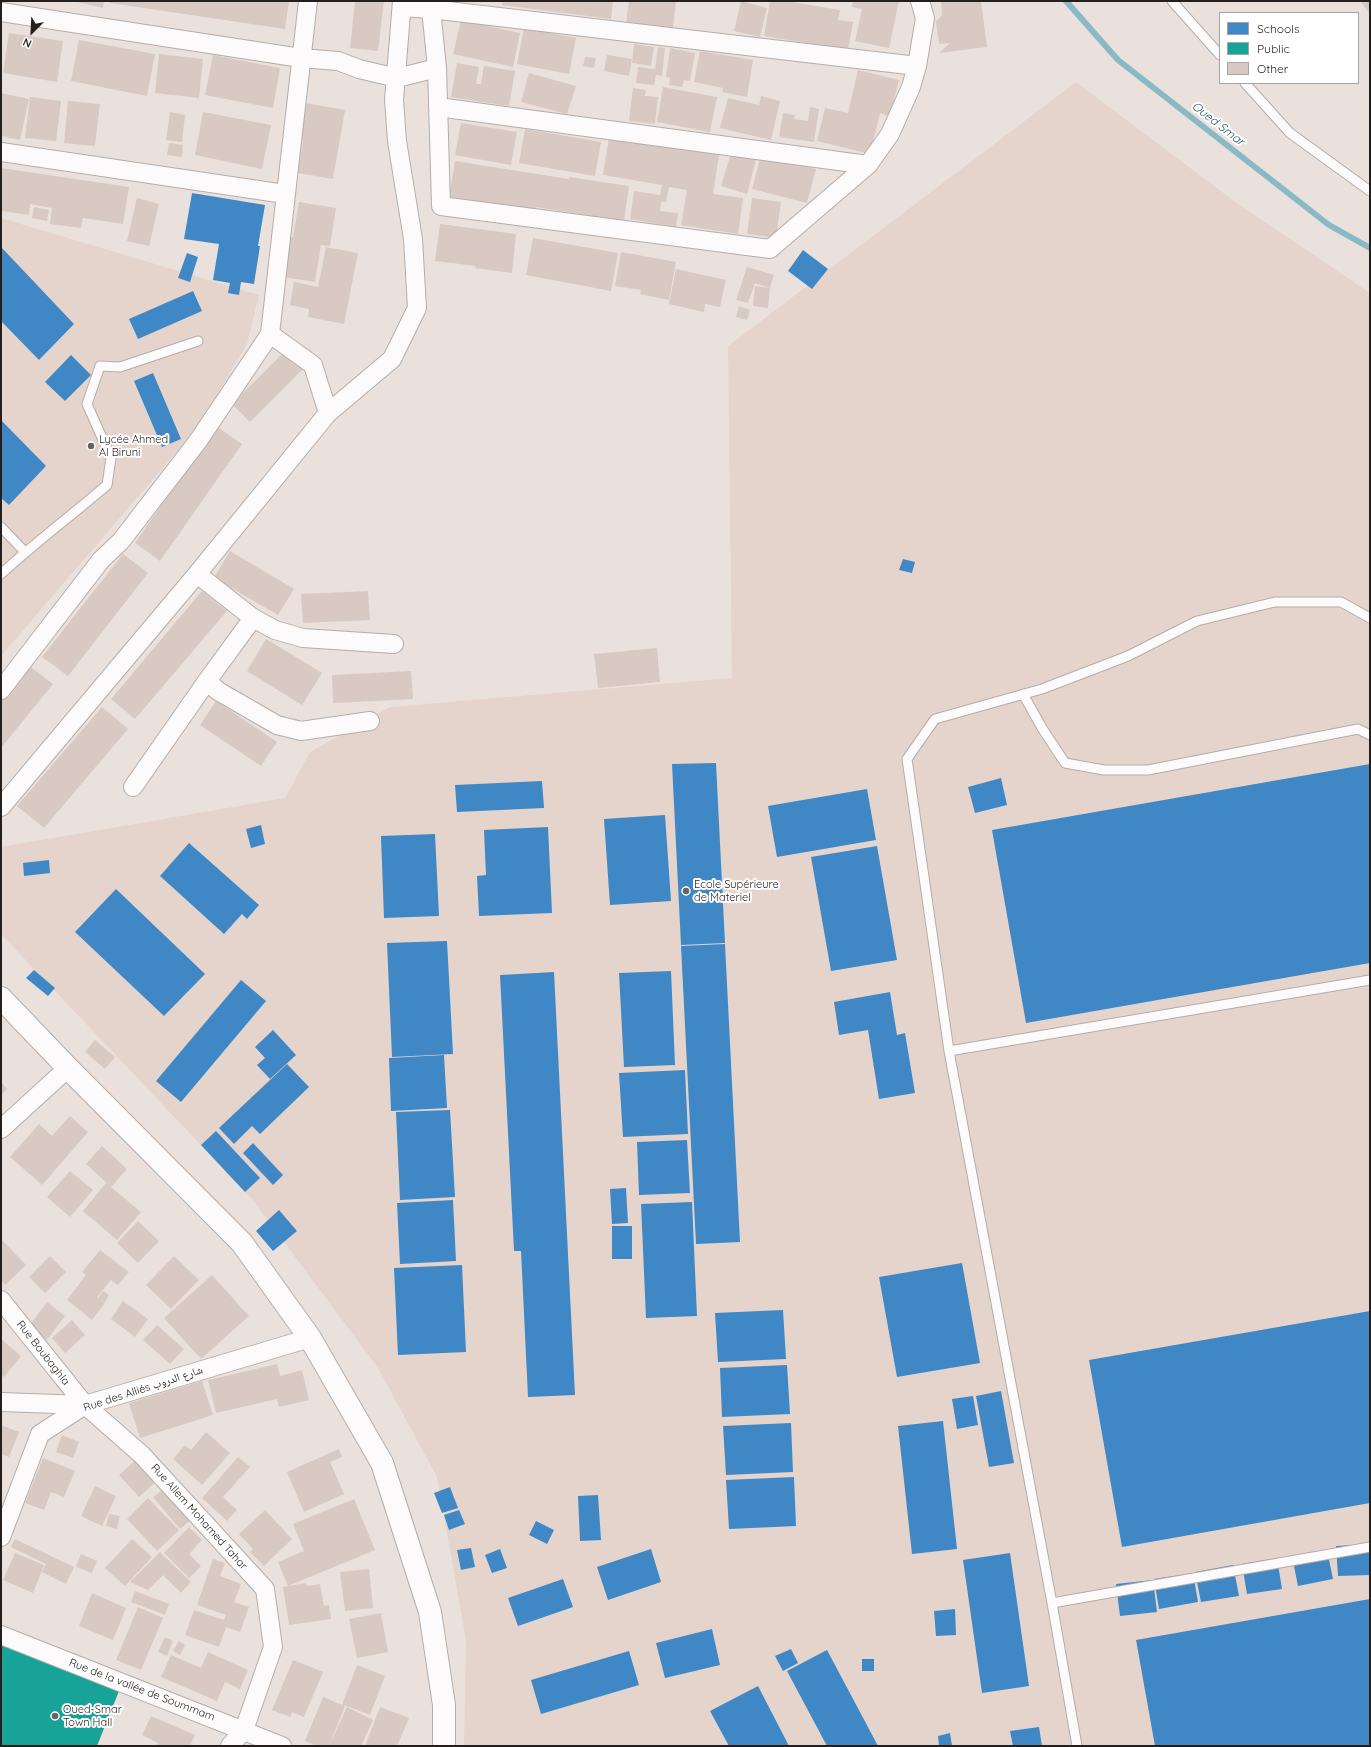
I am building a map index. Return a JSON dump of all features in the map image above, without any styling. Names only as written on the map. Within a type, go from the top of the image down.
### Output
[{"type":"main road","points":[[1,998],[68,1068],[242,1242],[310,1338],[382,1463],[430,1612],[444,1704],[444,1746]]},
{"type":"street","points":[[1,690],[101,560],[121,542],[198,441],[270,334],[308,1]]},
{"type":"street","points":[[431,9],[437,68],[441,206],[770,249],[868,165],[890,134],[911,87],[917,66],[925,18],[920,1]]},
{"type":"street","points":[[1,807],[197,574],[328,414],[392,359],[417,308],[413,239],[397,141],[394,100],[402,4],[431,9],[917,66]]},
{"type":"street","points":[[1,12],[301,58],[338,61],[359,69],[397,78],[437,68]]},
{"type":"street","points":[[438,107],[868,165]]},
{"type":"street","points":[[1,152],[285,194]]},
{"type":"street","points":[[270,334],[313,366],[328,414]]},
{"type":"street","points":[[197,574],[253,618],[275,630],[303,638],[394,644]]},
{"type":"street","points":[[133,787],[206,681],[253,618]]},
{"type":"street","points":[[206,681],[218,691],[276,725],[301,731],[370,720]]},
{"type":"street","points":[[1,1129],[68,1068]]},
{"type":"street","name":"Rue Boubaghla","points":[[1,1300],[85,1405]]},
{"type":"street","name":"Rue des Alliés شارع الدروب","points":[[1,1537],[40,1434],[85,1405],[310,1338]]},
{"type":"street","points":[[1,1402],[85,1405]]},
{"type":"street","name":"Rue Allem Mohamed Tahar","points":[[85,1405],[142,1455],[265,1589],[273,1647],[244,1730]]},
{"type":"street","name":"Rue de la vallée de Soummam","points":[[1,1635],[282,1746]]},
{"type":"street","points":[[230,1746],[244,1730]]},
{"type":"lane","points":[[1172,1],[1219,54]]},
{"type":"lane","points":[[1246,84],[1290,133],[1370,191]]},
{"type":"lane","points":[[1,574],[24,552],[75,513],[107,485],[110,458],[87,404],[100,366],[120,367],[198,341]]},
{"type":"lane","points":[[1,527],[24,552]]},
{"type":"lane","points":[[1077,1746],[1052,1603],[948,1051],[907,759],[935,720],[1042,689],[1128,656],[1197,621],[1275,602],[1341,602],[1370,618]]},
{"type":"lane","points":[[1023,694],[1042,728],[1065,763],[1104,770],[1148,770],[1358,729],[1370,735]]},
{"type":"lane","points":[[948,1051],[1370,980]]},
{"type":"lane","points":[[1052,1603],[1370,1546]]},
{"type":"shaded area","name":"Ecole Supérieure de Materiel","points":[[1076,82],[1238,204],[1370,293],[1370,1746],[464,1746],[466,1640],[437,1477],[378,1368],[252,1199],[1,934],[1,847],[285,798],[310,752],[390,707],[732,678],[728,346]]},
{"type":"shaded area","name":"Lycée Ahmed Al Biruni","points":[[1,218],[259,295],[247,344],[197,428],[1,656]]},
{"type":"building: Schools","points":[[192,193],[265,205],[258,246],[260,246],[254,284],[241,282],[239,295],[228,293],[230,283],[213,280],[219,244],[184,239]]},
{"type":"building: Schools","points":[[1,247],[74,324],[39,360],[1,321]]},
{"type":"building: Schools","points":[[803,250],[828,269],[812,289],[788,271]]},
{"type":"building: Schools","points":[[187,253],[198,257],[190,282],[178,278]]},
{"type":"building: Schools","points":[[193,291],[202,311],[138,339],[129,319]]},
{"type":"building: Schools","points":[[71,355],[91,375],[65,401],[45,382]]},
{"type":"building: Schools","points":[[153,373],[181,439],[162,447],[134,381]]},
{"type":"building: Schools","points":[[1,420],[46,466],[9,505],[1,498]]},
{"type":"building: Schools","points":[[903,559],[915,562],[912,573],[899,570]]},
{"type":"building: Schools","points":[[716,763],[725,943],[681,945],[672,764]]},
{"type":"building: Schools","points":[[1370,764],[1370,963],[1026,1023],[992,830]]},
{"type":"building: Schools","points":[[1001,778],[1007,805],[975,813],[968,787]]},
{"type":"building: Schools","points":[[542,781],[544,808],[457,812],[455,785]]},
{"type":"building: Schools","points":[[867,789],[876,840],[777,857],[768,806]]},
{"type":"building: Schools","points":[[665,815],[671,901],[610,905],[604,819]]},
{"type":"building: Schools","points":[[261,825],[265,844],[251,848],[246,829]]},
{"type":"building: Schools","points":[[548,827],[552,913],[479,916],[477,876],[486,875],[484,830]]},
{"type":"building: Schools","points":[[435,834],[439,916],[384,918],[381,836]]},
{"type":"building: Schools","points":[[189,843],[259,905],[247,919],[242,914],[224,934],[160,876]]},
{"type":"building: Schools","points":[[877,846],[897,960],[831,971],[811,857]]},
{"type":"building: Schools","points":[[49,860],[50,873],[24,876],[23,863]]},
{"type":"building: Schools","points":[[116,889],[205,974],[164,1016],[75,932]]},
{"type":"building: Schools","points":[[447,941],[453,1054],[392,1057],[387,943]]},
{"type":"building: Schools","points":[[725,944],[740,1242],[696,1244],[681,946]]},
{"type":"building: Schools","points":[[34,970],[55,988],[48,996],[26,978]]},
{"type":"building: Schools","points":[[671,971],[675,1065],[624,1067],[619,973]]},
{"type":"building: Schools","points":[[554,972],[575,1395],[528,1397],[521,1251],[514,1251],[500,975]]},
{"type":"building: Schools","points":[[241,980],[266,1001],[181,1102],[156,1081]]},
{"type":"building: Schools","points":[[890,992],[897,1035],[905,1033],[915,1093],[879,1099],[868,1030],[839,1035],[834,1002]]},
{"type":"building: Schools","points":[[273,1030],[296,1055],[270,1079],[257,1065],[265,1058],[255,1047]]},
{"type":"building: Schools","points":[[444,1055],[447,1108],[391,1111],[389,1058]]},
{"type":"building: Schools","points":[[287,1064],[309,1087],[260,1134],[252,1126],[234,1144],[219,1128]]},
{"type":"building: Schools","points":[[685,1070],[688,1134],[623,1137],[619,1073]]},
{"type":"building: Schools","points":[[450,1110],[455,1197],[400,1200],[396,1112]]},
{"type":"building: Schools","points":[[216,1131],[260,1178],[245,1192],[201,1145]]},
{"type":"building: Schools","points":[[687,1140],[690,1193],[639,1195],[637,1142]]},
{"type":"building: Schools","points":[[253,1143],[283,1175],[273,1185],[243,1153]]},
{"type":"building: Schools","points":[[626,1188],[628,1223],[612,1224],[610,1189]]},
{"type":"building: Schools","points":[[453,1200],[456,1261],[400,1264],[397,1203]]},
{"type":"building: Schools","points":[[692,1202],[697,1316],[646,1318],[641,1204]]},
{"type":"building: Schools","points":[[279,1210],[297,1231],[273,1251],[256,1231]]},
{"type":"building: Schools","points":[[612,1226],[632,1226],[632,1259],[612,1259]]},
{"type":"building: Schools","points":[[962,1263],[980,1363],[897,1377],[879,1277]]},
{"type":"building: Schools","points":[[462,1265],[466,1352],[398,1355],[394,1268]]},
{"type":"building: Schools","points":[[783,1310],[786,1359],[718,1362],[715,1313]]},
{"type":"building: Schools","points":[[1370,1311],[1370,1503],[1122,1547],[1089,1360]]},
{"type":"building: Schools","points":[[787,1365],[790,1414],[722,1417],[720,1368]]},
{"type":"building: Schools","points":[[1001,1391],[1014,1463],[989,1467],[976,1396]]},
{"type":"building: Schools","points":[[973,1396],[978,1425],[957,1429],[952,1399]]},
{"type":"building: Schools","points":[[943,1421],[957,1549],[912,1554],[898,1426]]},
{"type":"building: Schools","points":[[791,1423],[793,1472],[726,1475],[723,1426]]},
{"type":"building: Schools","points":[[794,1477],[796,1526],[729,1529],[726,1480]]},
{"type":"building: Schools","points":[[450,1487],[458,1508],[442,1513],[434,1493]]},
{"type":"building: Schools","points":[[598,1495],[601,1540],[580,1541],[578,1496]]},
{"type":"building: Schools","points":[[459,1510],[465,1524],[449,1530],[444,1515]]},
{"type":"building: Schools","points":[[536,1521],[554,1530],[547,1544],[529,1535]]},
{"type":"building: Schools","points":[[1370,1544],[1370,1575],[1338,1576],[1336,1546]]},
{"type":"building: Schools","points":[[471,1548],[475,1567],[461,1570],[457,1550]]},
{"type":"building: Schools","points":[[500,1549],[507,1568],[492,1573],[485,1555]]},
{"type":"building: Schools","points":[[651,1549],[661,1582],[608,1600],[597,1567]]},
{"type":"building: Schools","points":[[1327,1550],[1333,1579],[1298,1586],[1292,1556]]},
{"type":"building: Schools","points":[[1010,1553],[1029,1686],[982,1693],[963,1560]]},
{"type":"building: Schools","points":[[1277,1558],[1282,1589],[1247,1594],[1242,1564]]},
{"type":"building: Schools","points":[[1233,1565],[1239,1596],[1201,1602],[1195,1572]]},
{"type":"building: Schools","points":[[1193,1573],[1198,1602],[1159,1609],[1154,1579]]},
{"type":"building: Schools","points":[[563,1579],[573,1607],[518,1626],[508,1598]]},
{"type":"building: Schools","points":[[1153,1580],[1157,1612],[1120,1616],[1116,1584]]},
{"type":"building: Schools","points":[[1370,1599],[1370,1746],[1155,1746],[1136,1640]]},
{"type":"building: Schools","points":[[955,1609],[956,1635],[936,1636],[934,1611]]},
{"type":"building: Schools","points":[[712,1629],[720,1665],[665,1678],[656,1643]]},
{"type":"building: Schools","points":[[791,1649],[798,1663],[783,1671],[775,1656]]},
{"type":"building: Schools","points":[[827,1650],[878,1746],[827,1746],[787,1671]]},
{"type":"building: Schools","points":[[629,1651],[639,1685],[541,1714],[531,1680]]},
{"type":"building: Schools","points":[[862,1659],[874,1659],[874,1671],[862,1671]]},
{"type":"building: Schools","points":[[758,1686],[789,1746],[729,1746],[710,1711]]},
{"type":"building: Schools","points":[[1039,1727],[1042,1746],[1013,1746],[1010,1731]]},
{"type":"building: Schools","points":[[950,1733],[952,1746],[939,1746],[938,1736]]},
{"type":"building: Public","name":"Oued-Smar Town Hall","points":[[1,1636],[121,1686],[97,1746],[1,1746]]},
{"type":"building: Other","points":[[73,1],[104,1],[103,8]]},
{"type":"building: Other","points":[[110,1],[289,1],[285,29],[110,3]]},
{"type":"building: Other","points":[[355,1],[384,1],[378,51],[350,48]]},
{"type":"building: Other","points":[[503,1],[613,1],[611,19],[502,5]]},
{"type":"building: Other","points":[[629,1],[676,1],[673,28],[626,23]]},
{"type":"building: Other","points":[[741,1],[767,8],[760,37],[734,31]]},
{"type":"building: Other","points":[[770,1],[786,1],[840,10],[838,20],[853,22],[848,50],[764,36]]},
{"type":"building: Other","points":[[853,1],[899,1],[889,48],[855,41],[862,9],[852,7]]},
{"type":"building: Other","points":[[941,1],[981,1],[987,47],[939,53],[950,43],[939,44],[936,22],[942,15]]},
{"type":"building: Other","points":[[1360,1],[1370,1],[1370,14]]},
{"type":"building: Other","points":[[461,20],[520,33],[513,67],[453,54]]},
{"type":"building: Other","points":[[524,28],[576,38],[569,74],[517,64]]},
{"type":"building: Other","points":[[9,33],[63,41],[57,82],[3,73]]},
{"type":"building: Other","points":[[79,40],[155,54],[147,96],[71,81]]},
{"type":"building: Other","points":[[634,44],[654,47],[651,66],[632,63]]},
{"type":"building: Other","points":[[658,47],[665,48],[662,76],[656,75],[654,85],[636,83],[638,67],[655,69]]},
{"type":"building: Other","points":[[670,48],[695,53],[690,81],[684,80],[682,87],[669,85],[670,78],[666,77]]},
{"type":"building: Other","points":[[700,51],[753,60],[747,97],[722,92],[723,88],[694,82]]},
{"type":"building: Other","points":[[159,54],[203,59],[199,98],[155,93]]},
{"type":"building: Other","points":[[213,55],[280,68],[273,108],[205,95]]},
{"type":"building: Other","points":[[607,55],[632,59],[629,76],[604,71]]},
{"type":"building: Other","points":[[585,57],[596,58],[594,68],[583,66]]},
{"type":"building: Other","points":[[457,63],[479,67],[476,84],[481,84],[484,66],[515,71],[509,106],[451,97]]},
{"type":"building: Other","points":[[858,70],[899,80],[890,116],[880,113],[870,154],[817,141],[825,108],[848,113]]},
{"type":"building: Other","points":[[529,73],[576,86],[567,114],[521,102]]},
{"type":"building: Other","points":[[663,87],[717,97],[710,132],[657,122]]},
{"type":"building: Other","points":[[633,88],[646,90],[645,96],[658,97],[655,124],[629,121]]},
{"type":"building: Other","points":[[1,93],[29,99],[20,140],[1,136]]},
{"type":"building: Other","points":[[761,96],[780,101],[771,140],[720,128],[728,98],[759,105]]},
{"type":"building: Other","points":[[30,97],[61,101],[56,141],[25,138]]},
{"type":"building: Other","points":[[68,101],[100,104],[95,146],[64,143]]},
{"type":"building: Other","points":[[305,103],[345,110],[333,179],[298,173],[303,140],[299,139]]},
{"type":"building: Other","points":[[810,107],[819,109],[814,142],[779,137],[783,113],[795,115],[794,119],[808,121]]},
{"type":"building: Other","points":[[170,112],[185,115],[182,142],[166,140]]},
{"type":"building: Other","points":[[203,112],[271,125],[262,169],[195,155]]},
{"type":"building: Other","points":[[461,123],[517,132],[511,165],[455,155]]},
{"type":"building: Other","points":[[525,129],[601,142],[595,176],[519,163]]},
{"type":"building: Other","points":[[609,138],[719,155],[713,194],[743,198],[738,234],[681,225],[687,190],[669,187],[666,202],[661,202],[660,211],[678,213],[676,227],[630,219],[634,191],[660,195],[662,185],[603,175]]},
{"type":"building: Other","points":[[169,143],[183,145],[182,157],[167,155]]},
{"type":"building: Other","points":[[731,153],[756,160],[747,194],[721,186]]},
{"type":"building: Other","points":[[761,155],[816,169],[807,203],[752,189]]},
{"type":"building: Other","points":[[455,161],[569,179],[569,177],[629,186],[624,221],[536,207],[535,210],[449,197]]},
{"type":"building: Other","points":[[1,168],[129,187],[123,224],[83,218],[81,228],[50,224],[52,208],[30,204],[29,215],[1,211]]},
{"type":"building: Other","points":[[137,198],[159,204],[149,246],[127,241]]},
{"type":"building: Other","points":[[752,198],[781,202],[776,238],[747,234]]},
{"type":"building: Other","points":[[299,202],[336,208],[330,246],[321,245],[315,282],[284,277]]},
{"type":"building: Other","points":[[34,207],[49,210],[47,221],[32,218]]},
{"type":"building: Other","points":[[440,224],[516,234],[512,273],[475,268],[476,266],[435,261]]},
{"type":"building: Other","points":[[533,238],[618,253],[611,291],[526,275]]},
{"type":"building: Other","points":[[326,247],[358,253],[344,324],[308,317],[309,309],[290,305],[294,282],[318,287]]},
{"type":"building: Other","points":[[621,252],[676,262],[669,300],[640,294],[641,290],[615,286]]},
{"type":"building: Other","points":[[747,267],[774,275],[770,288],[755,283],[748,303],[736,300]]},
{"type":"building: Other","points":[[676,269],[726,280],[720,307],[705,304],[704,312],[669,304]]},
{"type":"building: Other","points":[[755,286],[770,288],[768,308],[753,306]]},
{"type":"building: Other","points":[[739,306],[750,310],[747,320],[736,317]]},
{"type":"building: Other","points":[[285,351],[303,369],[250,422],[232,404]]},
{"type":"building: Other","points":[[216,426],[242,444],[160,561],[135,543]]},
{"type":"building: Other","points":[[230,551],[294,589],[278,615],[214,578]]},
{"type":"building: Other","points":[[123,554],[148,573],[68,676],[42,657]]},
{"type":"building: Other","points":[[202,591],[227,611],[135,719],[111,699]]},
{"type":"building: Other","points":[[368,591],[370,620],[303,623],[301,594]]},
{"type":"building: Other","points":[[266,639],[322,673],[302,705],[247,671]]},
{"type":"building: Other","points":[[657,648],[660,682],[598,688],[594,654]]},
{"type":"building: Other","points":[[28,665],[53,684],[1,748],[1,698]]},
{"type":"building: Other","points":[[411,671],[413,699],[333,703],[332,675]]},
{"type":"building: Other","points":[[216,701],[277,742],[261,766],[200,725]]},
{"type":"building: Other","points":[[102,707],[128,729],[44,828],[17,806]]},
{"type":"building: Other","points":[[95,1040],[115,1057],[105,1069],[85,1052]]},
{"type":"building: Other","points":[[1,1082],[7,1089],[1,1095]]},
{"type":"building: Other","points":[[70,1116],[88,1132],[42,1185],[10,1157],[39,1124],[52,1136]]},
{"type":"building: Other","points":[[102,1146],[127,1169],[111,1187],[141,1212],[117,1240],[83,1211],[106,1183],[110,1186],[86,1164]]},
{"type":"building: Other","points":[[70,1171],[93,1190],[70,1217],[47,1197]]},
{"type":"building: Other","points":[[138,1221],[159,1241],[138,1263],[117,1243]]},
{"type":"building: Other","points":[[1,1239],[26,1265],[5,1285],[1,1280]]},
{"type":"building: Other","points":[[100,1250],[129,1272],[118,1285],[111,1280],[97,1297],[105,1303],[92,1320],[67,1300],[86,1275],[82,1272]]},
{"type":"building: Other","points":[[50,1256],[66,1272],[45,1293],[29,1277]]},
{"type":"building: Other","points":[[174,1256],[199,1280],[171,1309],[146,1285]]},
{"type":"building: Other","points":[[212,1275],[249,1316],[201,1359],[164,1318]]},
{"type":"building: Other","points":[[103,1291],[109,1295],[105,1302],[98,1298]]},
{"type":"building: Other","points":[[123,1301],[148,1319],[135,1337],[111,1319]]},
{"type":"building: Other","points":[[47,1302],[65,1316],[47,1340],[29,1326]]},
{"type":"building: Other","points":[[72,1320],[85,1335],[65,1353],[52,1338]]},
{"type":"building: Other","points":[[157,1325],[184,1349],[170,1364],[143,1340]]},
{"type":"building: Other","points":[[1,1339],[21,1356],[4,1377],[1,1374]]},
{"type":"building: Other","points":[[277,1364],[280,1376],[302,1370],[309,1400],[279,1407],[277,1399],[216,1413],[208,1380]]},
{"type":"building: Other","points":[[202,1381],[213,1415],[140,1438],[129,1403]]},
{"type":"building: Other","points":[[1,1425],[19,1432],[9,1457],[1,1454]]},
{"type":"building: Other","points":[[206,1432],[230,1453],[202,1485],[173,1459],[185,1445],[191,1450]]},
{"type":"building: Other","points":[[62,1435],[79,1442],[73,1458],[56,1452]]},
{"type":"building: Other","points":[[339,1449],[342,1457],[330,1462],[344,1494],[304,1512],[287,1472]]},
{"type":"building: Other","points":[[140,1456],[159,1479],[139,1497],[119,1475]]},
{"type":"building: Other","points":[[238,1457],[250,1467],[223,1497],[237,1510],[227,1521],[202,1498]]},
{"type":"building: Other","points":[[43,1458],[75,1471],[64,1497],[51,1492],[44,1510],[25,1503]]},
{"type":"building: Other","points":[[168,1485],[195,1516],[180,1529],[153,1497]]},
{"type":"building: Other","points":[[95,1486],[116,1496],[102,1526],[81,1516]]},
{"type":"building: Other","points":[[148,1498],[179,1530],[157,1551],[127,1519]]},
{"type":"building: Other","points":[[354,1499],[375,1550],[288,1586],[278,1562],[304,1551],[293,1524]]},
{"type":"building: Other","points":[[265,1510],[292,1539],[264,1566],[250,1552],[253,1549],[239,1534]]},
{"type":"building: Other","points":[[109,1514],[120,1516],[117,1529],[106,1526]]},
{"type":"building: Other","points":[[189,1527],[202,1540],[189,1554],[201,1566],[189,1578],[164,1553]]},
{"type":"building: Other","points":[[15,1539],[74,1567],[66,1584],[42,1572],[46,1564],[11,1547]]},
{"type":"building: Other","points":[[132,1539],[152,1557],[125,1586],[105,1568]]},
{"type":"building: Other","points":[[160,1552],[191,1582],[181,1593],[163,1575],[148,1590],[130,1582]]},
{"type":"building: Other","points":[[15,1553],[44,1565],[33,1593],[3,1580]]},
{"type":"building: Other","points":[[81,1554],[97,1561],[92,1573],[76,1567]]},
{"type":"building: Other","points":[[213,1559],[225,1563],[220,1576],[241,1584],[234,1602],[249,1607],[240,1632],[226,1627],[219,1647],[185,1635],[194,1610],[224,1620],[226,1615],[197,1605]]},
{"type":"building: Other","points":[[369,1569],[373,1608],[345,1611],[340,1572]]},
{"type":"building: Other","points":[[306,1583],[307,1586],[320,1584],[324,1606],[329,1605],[331,1619],[289,1625],[283,1587]]},
{"type":"building: Other","points":[[135,1591],[169,1604],[165,1615],[131,1602]]},
{"type":"building: Other","points":[[92,1593],[126,1608],[113,1640],[79,1626]]},
{"type":"building: Other","points":[[138,1607],[163,1618],[141,1670],[116,1660]]},
{"type":"building: Other","points":[[381,1613],[388,1652],[357,1658],[349,1619]]},
{"type":"building: Other","points":[[165,1637],[173,1641],[167,1656],[158,1652]]},
{"type":"building: Other","points":[[179,1641],[185,1645],[180,1655],[173,1651]]},
{"type":"building: Other","points":[[208,1652],[248,1670],[240,1689],[225,1682],[217,1701],[161,1677],[171,1655],[201,1668]]},
{"type":"building: Other","points":[[293,1660],[323,1672],[304,1717],[292,1712],[290,1717],[272,1710]]},
{"type":"building: Other","points":[[357,1665],[385,1676],[370,1715],[344,1705],[345,1706],[329,1746],[317,1746],[305,1741],[323,1697],[342,1705]]},
{"type":"building: Other","points":[[347,1707],[373,1720],[361,1746],[329,1746]]},
{"type":"building: Other","points":[[380,1707],[409,1718],[397,1746],[365,1746]]},
{"type":"building: Other","points":[[151,1716],[195,1735],[190,1746],[156,1746],[158,1743],[142,1735]]},
{"type":"waterway","name":"Oued Smar","points":[[1066,1],[1118,60],[1329,225],[1370,248]]},
{"type":"place","name":"Lycée Ahmed Al Biruni","points":[[91,446]]},
{"type":"place","name":"Ecole Supérieure de Materiel","points":[[686,891]]},
{"type":"place","name":"Oued-Smar Town Hall","points":[[55,1716]]}]
